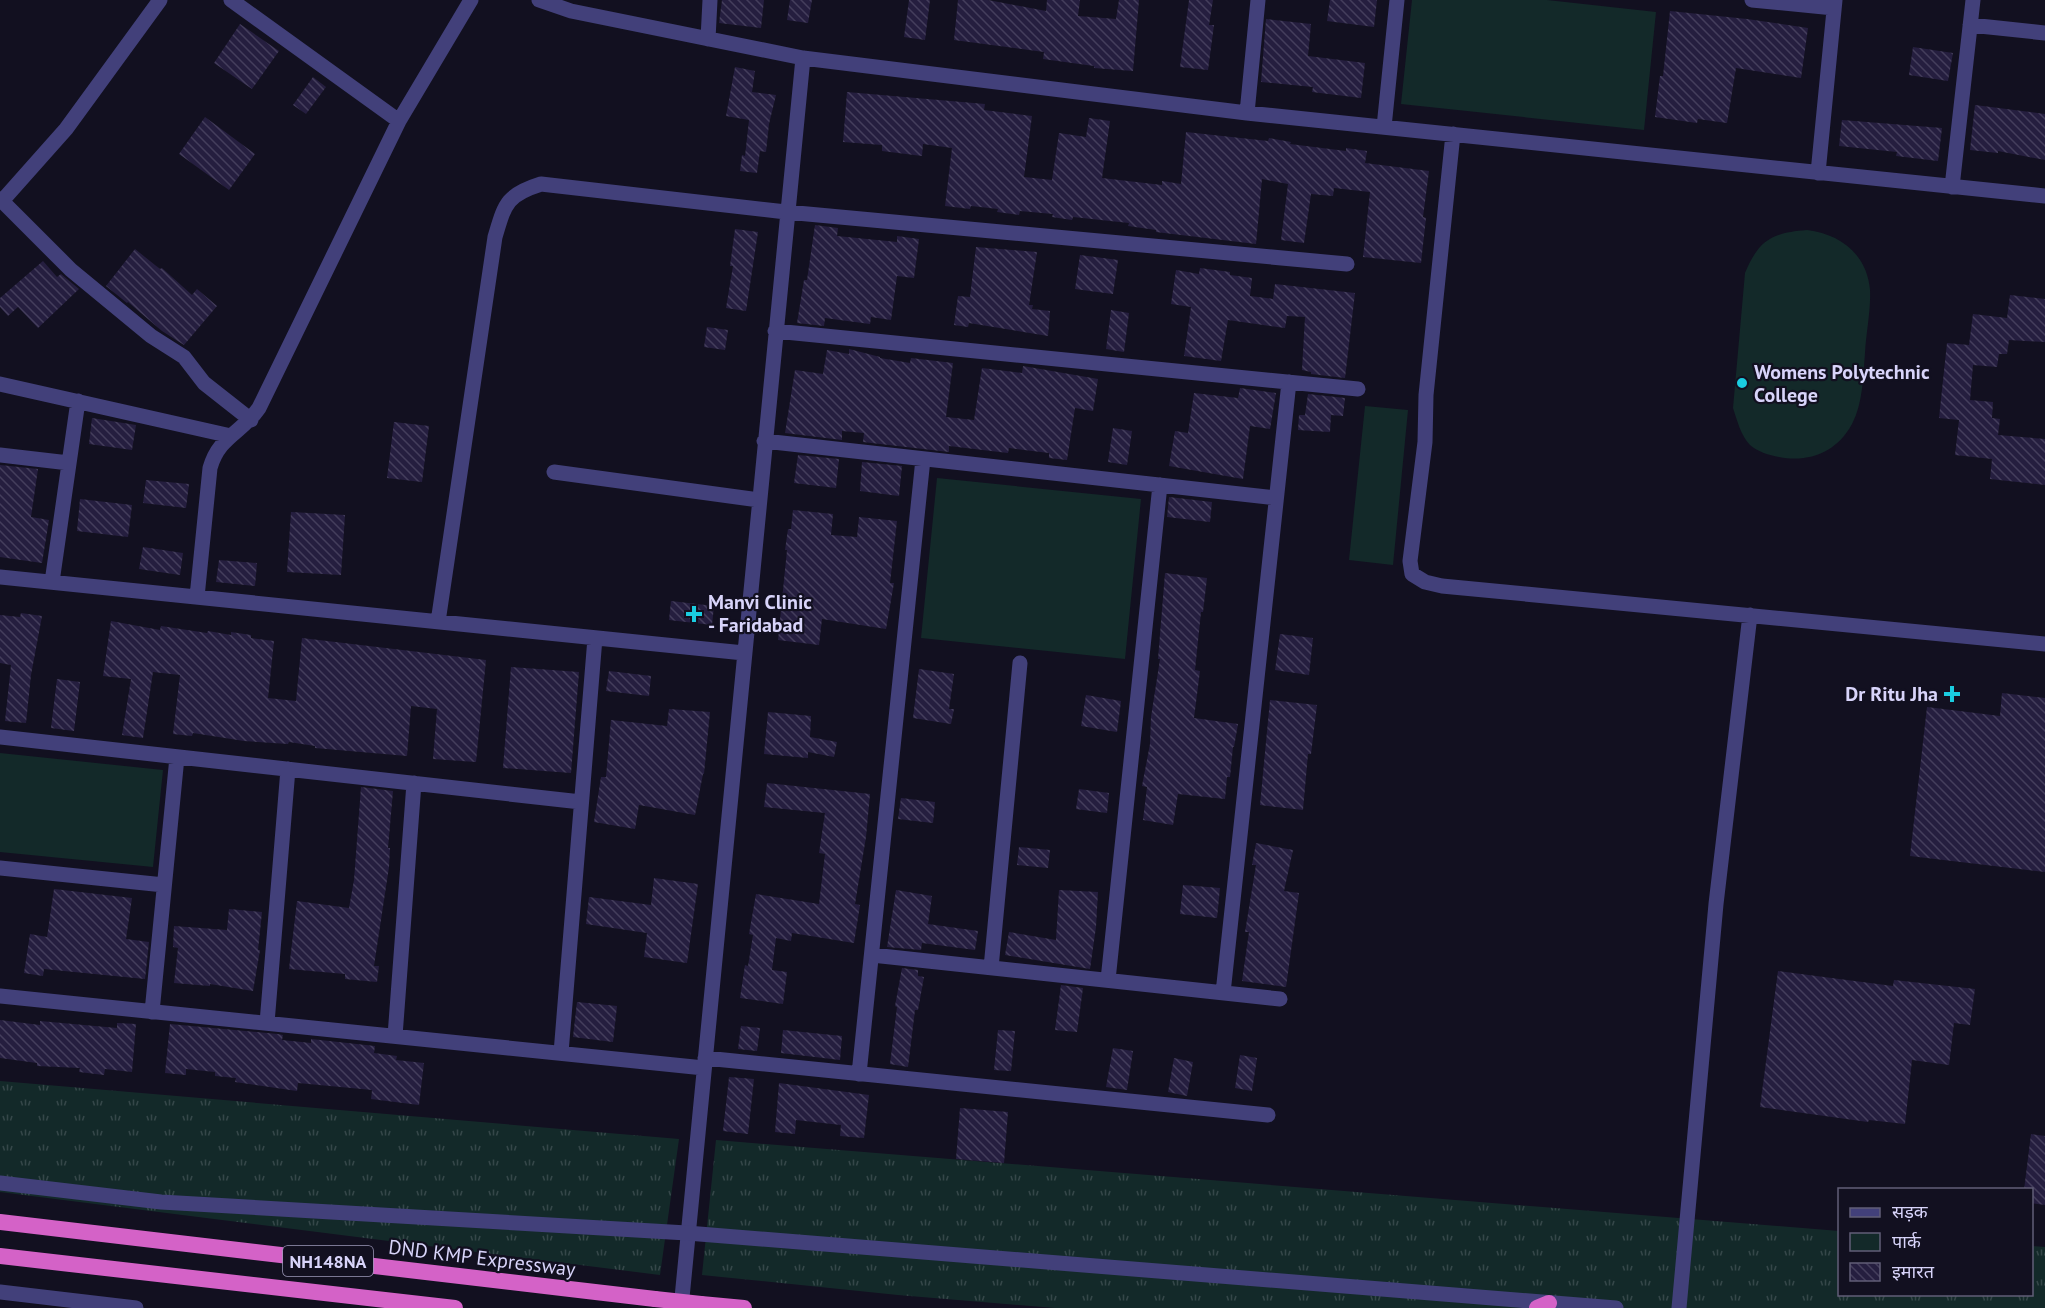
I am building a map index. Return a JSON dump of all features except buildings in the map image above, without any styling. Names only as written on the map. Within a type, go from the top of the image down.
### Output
[{"type":"highway","name":"DND KMP Expressway","points":[[0,1222],[744,1308]]},
{"type":"highway","name":"NH148NA","points":[[0,1256],[455,1308]]},
{"type":"street","points":[[160,0],[66,129],[1,200],[71,270],[151,336],[184,357],[204,383],[251,420]]},
{"type":"street","points":[[231,0],[399,121]]},
{"type":"street","points":[[197,597],[210,468],[216,451],[251,420],[266,396],[399,121],[471,0]]},
{"type":"street","points":[[539,0],[571,11],[803,58],[1247,113],[2045,196]]},
{"type":"street","points":[[708,39],[710,0]]},
{"type":"street","points":[[1247,113],[1258,0]]},
{"type":"street","points":[[1384,127],[1397,0]]},
{"type":"street","points":[[1752,0],[1835,4],[1818,173]]},
{"type":"street","points":[[1952,187],[1972,0]]},
{"type":"street","points":[[1970,25],[2045,33]]},
{"type":"street","points":[[681,1308],[786,212],[803,58]]},
{"type":"street","points":[[1453,134],[1426,395],[1425,442],[1410,561],[1412,574],[1425,582],[1442,586],[2045,644]]},
{"type":"street","points":[[438,622],[495,237],[510,198],[526,189],[541,184],[786,212],[1347,264]]},
{"type":"street","points":[[775,331],[1358,389]]},
{"type":"street","points":[[1223,993],[1289,382]]},
{"type":"street","points":[[0,384],[231,436]]},
{"type":"street","points":[[52,582],[78,402]]},
{"type":"street","points":[[764,441],[1276,498]]},
{"type":"street","points":[[0,455],[69,463]]},
{"type":"street","points":[[860,1074],[923,459]]},
{"type":"street","points":[[554,472],[759,500]]},
{"type":"street","points":[[1108,980],[1160,485]]},
{"type":"street","points":[[0,577],[744,653]]},
{"type":"street","points":[[1679,1308],[1716,903],[1750,615]]},
{"type":"street","points":[[561,1053],[595,638]]},
{"type":"street","points":[[991,968],[1020,663]]},
{"type":"street","points":[[0,737],[581,802]]},
{"type":"street","points":[[152,1012],[177,757]]},
{"type":"street","points":[[267,1023],[288,769]]},
{"type":"street","points":[[395,1036],[414,783]]},
{"type":"street","points":[[0,868],[165,885]]},
{"type":"street","points":[[872,955],[1280,999]]},
{"type":"street","points":[[0,996],[561,1053],[860,1074],[1268,1114]]},
{"type":"street","points":[[0,1183],[161,1202],[687,1233],[1543,1305],[1616,1308]]},
{"type":"street","points":[[0,1292],[136,1308]]},
{"type":"green space","points":[[1412,0],[1547,0],[1656,12],[1644,130],[1401,104]]},
{"type":"green space","points":[[1807,230],[1841,241],[1857,256],[1868,277],[1870,305],[1862,390],[1856,416],[1846,434],[1838,442],[1811,457],[1779,457],[1756,450],[1750,445],[1742,433],[1733,408],[1745,273],[1756,253],[1768,240],[1784,233]]},
{"type":"green space","points":[[1365,406],[1408,410],[1393,565],[1349,560]]},
{"type":"green space","points":[[937,478],[1141,499],[1125,659],[921,638]]},
{"type":"green space","points":[[0,753],[163,770],[153,867],[0,852]]},
{"type":"green space","points":[[0,1081],[679,1139],[660,1275],[0,1192]]},
{"type":"green space","points":[[716,1140],[1838,1231],[1838,1296],[2033,1296],[2033,1246],[2045,1247],[2045,1308],[1055,1308],[702,1275]]},
{"type":"place","name":"Womens Polytechnic College","points":[[1742,383]]},
{"type":"place","name":"Manvi Clinic - Faridabad","points":[[694,614]]},
{"type":"place","name":"Dr Ritu Jha","points":[[1952,694]]}]
